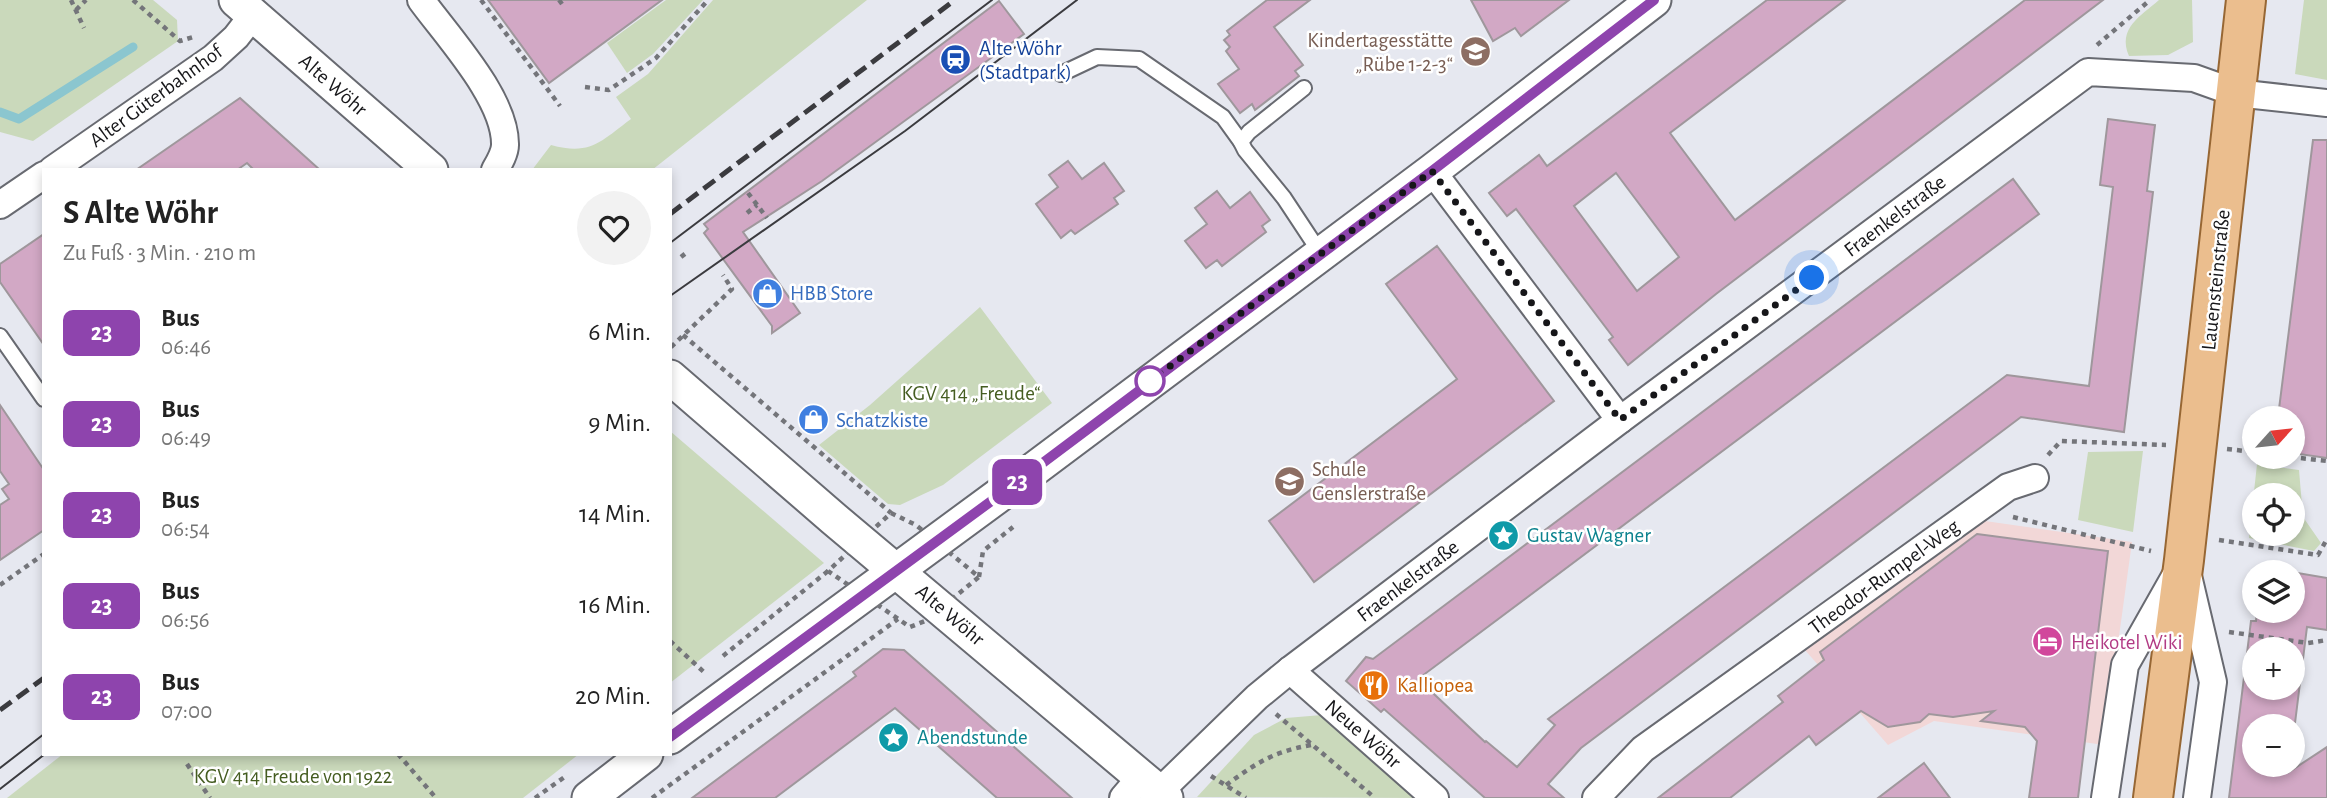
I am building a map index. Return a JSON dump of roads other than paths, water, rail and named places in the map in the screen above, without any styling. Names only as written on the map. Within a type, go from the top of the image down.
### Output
[{"type":"main road","name":"Lauensteinstraße","points":[[2153,798],[2197,446],[2246,0]]},
{"type":"street","points":[[421,0],[486,88],[501,117],[506,147],[496,168]]},
{"type":"street","points":[[672,735],[715,683],[897,571],[1432,171],[1654,0]]},
{"type":"street","name":"Alter Güterbahnhof","points":[[54,168],[225,48],[245,7]]},
{"type":"street","name":"Alte Wöhr","points":[[245,7],[429,168]]},
{"type":"street","name":"Fraenkelstraße","points":[[1147,791],[1189,763],[1257,697],[1290,670],[1620,420],[2088,72],[2193,78],[2235,93]]},
{"type":"street","points":[[2235,93],[2327,103]]},
{"type":"street","points":[[1432,171],[1620,420]]},
{"type":"street","points":[[0,205],[42,176]]},
{"type":"street","name":"Alte Wöhr","points":[[672,379],[897,571],[1147,791]]},
{"type":"street","name":"Theodor-Rumpel-Weg","points":[[1596,798],[1643,749],[2008,488],[2035,478]]},
{"type":"street","name":"Lauensteinstraße","points":[[2185,548],[2213,682],[2197,798]]},
{"type":"street","name":"Lauensteinstraße","points":[[2105,798],[2124,665],[2185,548]]},
{"type":"street","name":"Neue Wöhr","points":[[1290,670],[1435,798]]},
{"type":"street","points":[[589,798],[643,756]]},
{"type":"lane","points":[[1061,74],[1097,57],[1139,59],[1223,117],[1245,150],[1284,198],[1321,254]]},
{"type":"lane","points":[[1241,142],[1249,132],[1304,88]]},
{"type":"lane","points":[[0,336],[42,396]]},
{"type":"waterway","points":[[0,112],[19,119],[133,47]]},
{"type":"tram line","points":[[672,241],[992,0]]},
{"type":"tram line","points":[[672,295],[905,131],[1077,0]]},
{"type":"tram line","points":[[0,768],[42,736]]},
{"type":"tram line","points":[[0,789],[42,756]]},
{"type":"railway","points":[[672,212],[955,0]]},
{"type":"railway","points":[[0,710],[42,679]]},
{"type":"place","name":"Kindertagesstätte „Rübe 1-2-3“","points":[[1476,52]]},
{"type":"place","name":"Alte Wöhr (Stadtpark)","points":[[956,60]]},
{"type":"place","name":"HBB Store","points":[[767,293]]},
{"type":"place","name":"Schatzkiste","points":[[813,420]]},
{"type":"place","name":"Schule Genslerstraße","points":[[1289,481]]},
{"type":"place","name":"Gustav Wagner","points":[[1504,535]]},
{"type":"place","name":"Heikotel Wiki","points":[[2048,642]]},
{"type":"place","name":"Kalliopea","points":[[1374,685]]},
{"type":"place","name":"Abendstunde","points":[[894,737]]},
{"type":"park label","name":"KGV 414 „Freude“","points":[[971,393]]},
{"type":"park label","name":"KGV 414 Freude von 1922","points":[[293,776]]}]
